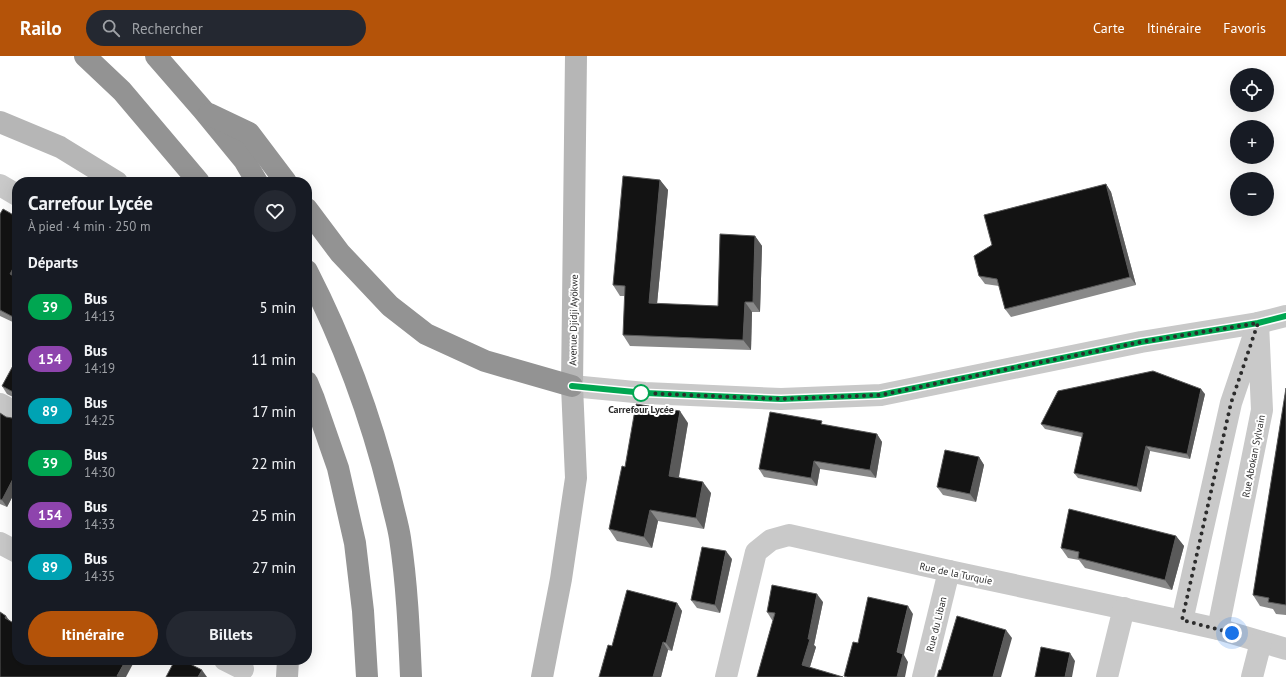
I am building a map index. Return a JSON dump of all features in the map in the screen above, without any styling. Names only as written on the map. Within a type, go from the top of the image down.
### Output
[{"type":"highway","points":[[84,56],[122,92],[195,177]]},
{"type":"highway","points":[[156,56],[244,160],[254,177]]},
{"type":"highway","points":[[203,110],[249,133],[282,177]]},
{"type":"highway","points":[[312,216],[340,253],[390,306],[426,334],[485,361],[572,386]]},
{"type":"highway","points":[[312,281],[358,385],[381,457],[400,538],[412,677]]},
{"type":"highway","points":[[312,396],[338,468],[355,543],[363,611],[367,677]]},
{"type":"street","name":"Avenue Djidji Ayökwe","points":[[542,677],[561,579],[576,478],[572,386],[576,56]]},
{"type":"street","points":[[0,122],[60,148],[109,177]]},
{"type":"street","points":[[0,185],[12,192]]},
{"type":"street","points":[[572,386],[645,393],[781,399],[880,395],[1141,342],[1258,323],[1286,316]]},
{"type":"street","points":[[1182,620],[1231,403],[1258,323]]},
{"type":"street","name":"Rue Abokan Sylvain","points":[[1218,629],[1262,410],[1258,323]]},
{"type":"street","points":[[0,404],[12,410]]},
{"type":"street","name":"Rue de la Turquie","points":[[726,677],[756,552],[771,540],[789,535],[949,571],[1182,620],[1286,648]]},
{"type":"street","points":[[0,543],[12,549]]},
{"type":"street","name":"Rue du Liban","points":[[923,677],[949,571]]},
{"type":"street","points":[[1107,677],[1124,608]]},
{"type":"street","points":[[1252,677],[1261,642]]},
{"type":"street","points":[[286,677],[287,665]]},
{"type":"building","points":[[623,176],[660,180],[649,303],[718,306],[720,234],[755,236],[753,302],[745,302],[743,340],[623,335],[625,286],[613,285]]},
{"type":"building","points":[[1106,184],[1130,277],[1005,309],[997,279],[979,276],[974,256],[992,245],[984,215]]},
{"type":"building","points":[[3,209],[12,214],[12,270],[10,274],[12,275],[12,316],[0,310],[0,214]]},
{"type":"building","points":[[12,368],[12,391],[2,386]]},
{"type":"building","points":[[1153,371],[1201,389],[1187,454],[1146,446],[1137,487],[1074,473],[1083,433],[1041,424],[1058,391]]},
{"type":"building","points":[[1286,388],[1286,605],[1268,602],[1269,598],[1253,595]]},
{"type":"building","points":[[636,404],[680,411],[669,476],[703,482],[696,518],[650,510],[644,537],[609,529],[622,466],[625,467]]},
{"type":"building","points":[[770,412],[822,421],[821,424],[877,434],[870,470],[814,461],[811,478],[759,469]]},
{"type":"building","points":[[0,413],[6,417],[12,418],[12,481],[2,500],[0,499]]},
{"type":"building","points":[[945,450],[979,457],[970,494],[937,487]]},
{"type":"building","points":[[1069,509],[1176,536],[1165,580],[1078,558],[1079,552],[1061,548]]},
{"type":"building","points":[[702,547],[726,551],[715,605],[691,600]]},
{"type":"building","points":[[772,585],[817,594],[808,639],[810,639],[802,665],[843,677],[757,677],[775,613],[767,612]]},
{"type":"building","points":[[627,590],[677,603],[666,643],[663,642],[653,677],[599,677],[608,645],[612,646]]},
{"type":"building","points":[[868,597],[908,606],[897,652],[903,654],[897,677],[844,676],[853,642],[858,643]]},
{"type":"building","points":[[0,612],[6,616],[5,618],[12,622],[12,665],[123,665],[117,676],[119,677],[0,677]]},
{"type":"building","points":[[957,616],[1006,630],[993,677],[937,677],[939,670],[941,670]]},
{"type":"building","points":[[1041,647],[1070,653],[1065,677],[1035,677]]},
{"type":"building","points":[[172,665],[192,665],[202,670],[198,677],[166,677]]},
{"type":"bus line","name":"39","points":[[572,386],[645,393],[781,399],[880,395],[1141,342],[1258,323],[1286,316]]},
{"type":"place","name":"Carrefour Lycée","points":[[641,393]]},
{"type":"route","points":[[641,393],[781,399],[880,395],[1141,342],[1258,323],[1231,403],[1182,620],[1232,633]]}]
